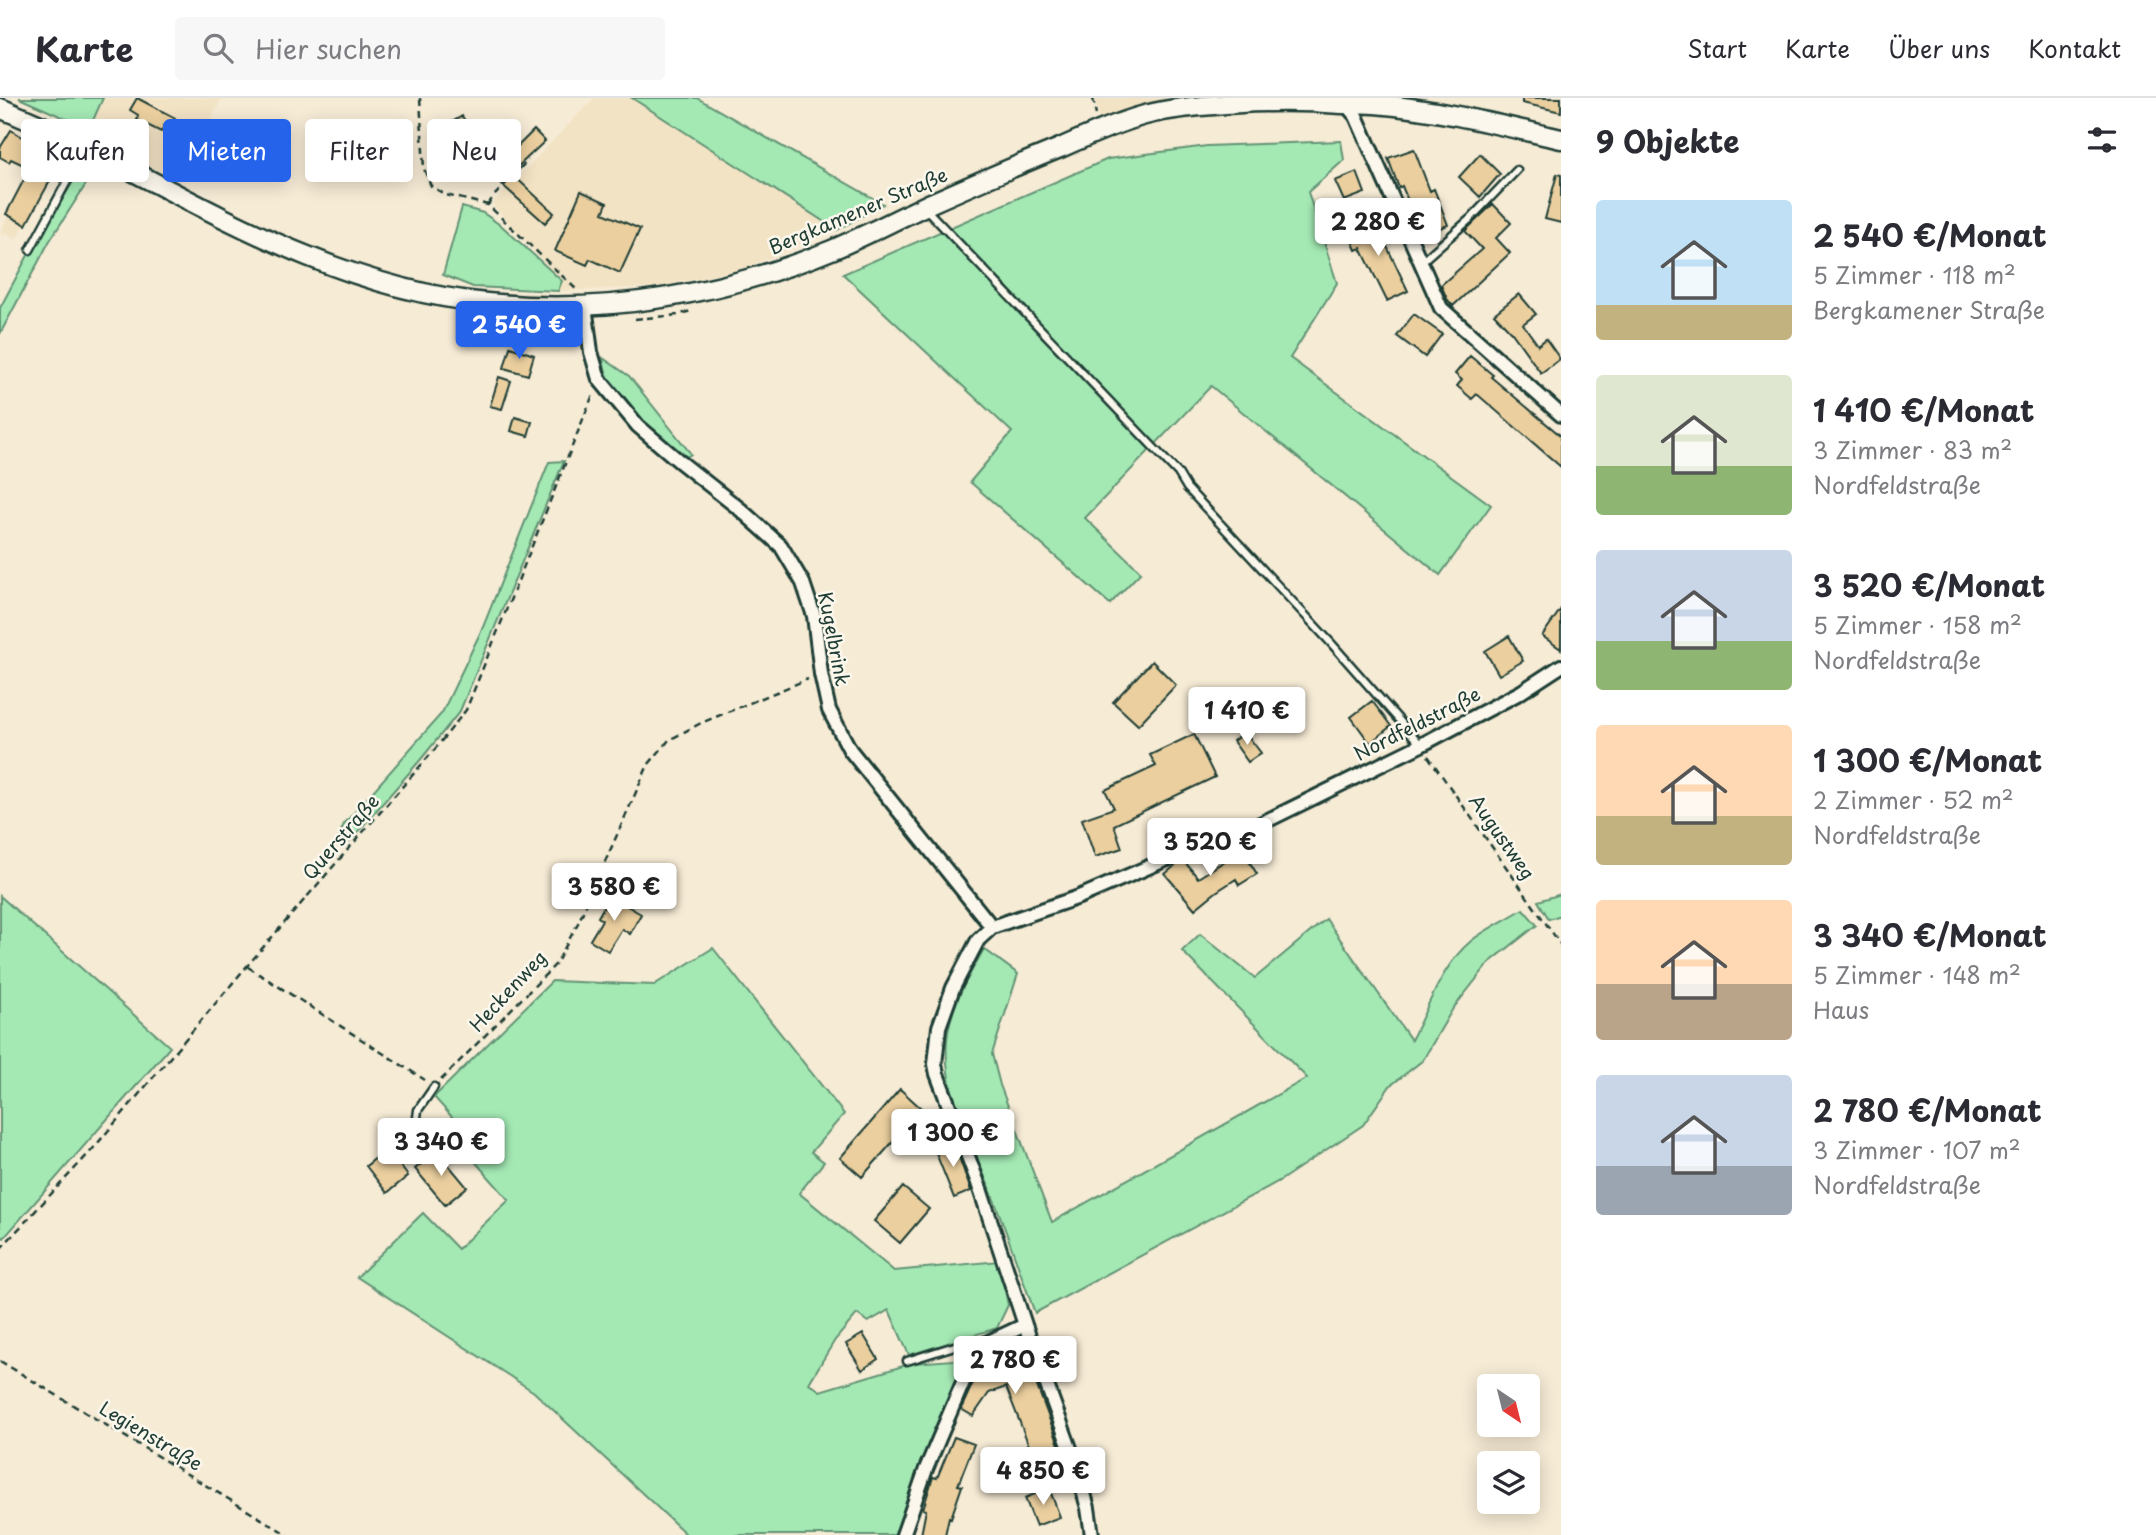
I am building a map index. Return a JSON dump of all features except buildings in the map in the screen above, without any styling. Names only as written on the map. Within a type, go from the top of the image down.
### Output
[{"type":"street","name":"Bergkamener Straße","points":[[149,180],[245,229],[354,274],[422,293],[472,302],[512,306],[585,306],[672,298],[748,279],[837,247],[923,207],[1094,134],[1146,115],[1202,106],[1263,101],[1343,101],[1468,118],[1561,139]]},
{"type":"street","points":[[1343,101],[1356,116],[1441,308],[1561,415]]},
{"type":"street","name":"Bergkamener Straße","points":[[0,108],[24,119]]},
{"type":"street","name":"Kugelbrink","points":[[585,306],[599,379],[638,426],[781,546],[803,583],[814,617],[821,674],[829,710],[850,750],[992,927]]},
{"type":"street","name":"Nordfeldstraße","points":[[992,927],[1079,897],[1195,847],[1254,827],[1421,745],[1521,692],[1561,666]]},
{"type":"street","points":[[992,927],[978,940],[953,988],[939,1027],[935,1064],[1075,1462],[1088,1508],[1092,1535]]},
{"type":"street","points":[[902,1535],[926,1469],[978,1347],[1025,1325]]},
{"type":"lane","points":[[1420,263],[1470,219],[1517,170]]},
{"type":"lane","points":[[30,250],[66,182]]},
{"type":"lane","points":[[923,207],[1178,473],[1187,488],[1331,643],[1421,745]]},
{"type":"lane","points":[[412,1155],[418,1110],[434,1087]]},
{"type":"lane","points":[[907,1361],[964,1343],[978,1347]]},
{"type":"path","points":[[420,98],[424,169],[431,186],[446,195],[488,205],[582,295],[585,306]]},
{"type":"path","points":[[488,205],[492,197],[528,160]]},
{"type":"path","points":[[626,320],[678,315],[703,306]]},
{"type":"path","name":"Querstraße","points":[[0,1249],[92,1150],[247,966],[435,750],[466,709],[599,379]]},
{"type":"path","name":"Heckenweg","points":[[434,1087],[556,964],[578,923],[648,765],[669,740],[701,723],[821,674]]},
{"type":"path","name":"Augustweg","points":[[1421,745],[1561,945]]},
{"type":"path","points":[[247,966],[434,1087]]},
{"type":"path","name":"Legienstraße","points":[[0,1361],[288,1535]]},
{"type":"shaded area","points":[[103,98],[222,98],[211,119],[163,119],[163,173],[149,166],[149,119],[94,119]]},
{"type":"shaded area","points":[[594,98],[632,98],[837,230],[745,268],[658,287],[558,291],[561,281],[492,204],[513,182],[521,182],[521,174]]},
{"type":"shaded area","points":[[1095,98],[1313,98],[1101,124]]},
{"type":"shaded area","points":[[8,215],[25,224],[16,239],[0,233]]},
{"type":"green space","points":[[19,98],[103,98],[94,119],[67,119]]},
{"type":"green space","points":[[632,98],[697,98],[883,204],[837,230]]},
{"type":"green space","points":[[1341,141],[1344,160],[1308,192],[1337,283],[1290,358],[1491,505],[1440,575],[1211,386],[1085,518],[1141,572],[1110,604],[970,482],[1012,432],[843,274],[1108,159],[1207,146]]},
{"type":"green space","points":[[73,182],[87,182],[49,242],[0,334],[0,308],[27,257]]},
{"type":"green space","points":[[462,207],[483,213],[503,227],[562,281],[558,291],[473,287],[443,275]]},
{"type":"green space","points":[[603,358],[629,376],[691,454],[685,458],[623,400],[607,373]]},
{"type":"green space","points":[[564,461],[460,711],[349,842],[339,836],[344,824],[442,713],[483,627],[549,462]]},
{"type":"green space","points":[[1561,894],[1561,915],[1549,919],[1538,901]]},
{"type":"green space","points":[[0,896],[170,1047],[4,1238],[0,1235]]},
{"type":"green space","points":[[1523,909],[1537,925],[1489,963],[1452,1010],[1423,1060],[1390,1086],[1363,1125],[1281,1180],[1035,1313],[997,1207],[959,1114],[948,1074],[946,1053],[950,1021],[962,989],[984,949],[1018,974],[992,1054],[1000,1085],[1052,1222],[1307,1078],[1182,951],[1200,934],[1255,978],[1326,919],[1411,1040],[1436,988],[1461,951],[1471,941]]},
{"type":"green space","points":[[713,948],[844,1114],[811,1152],[824,1162],[799,1193],[894,1271],[999,1261],[1008,1305],[997,1328],[909,1355],[889,1310],[868,1322],[857,1314],[835,1340],[809,1383],[820,1391],[913,1363],[966,1359],[895,1535],[687,1535],[534,1392],[357,1277],[423,1213],[458,1249],[509,1200],[463,1148],[471,1138],[434,1097],[552,981],[654,985]]}]
